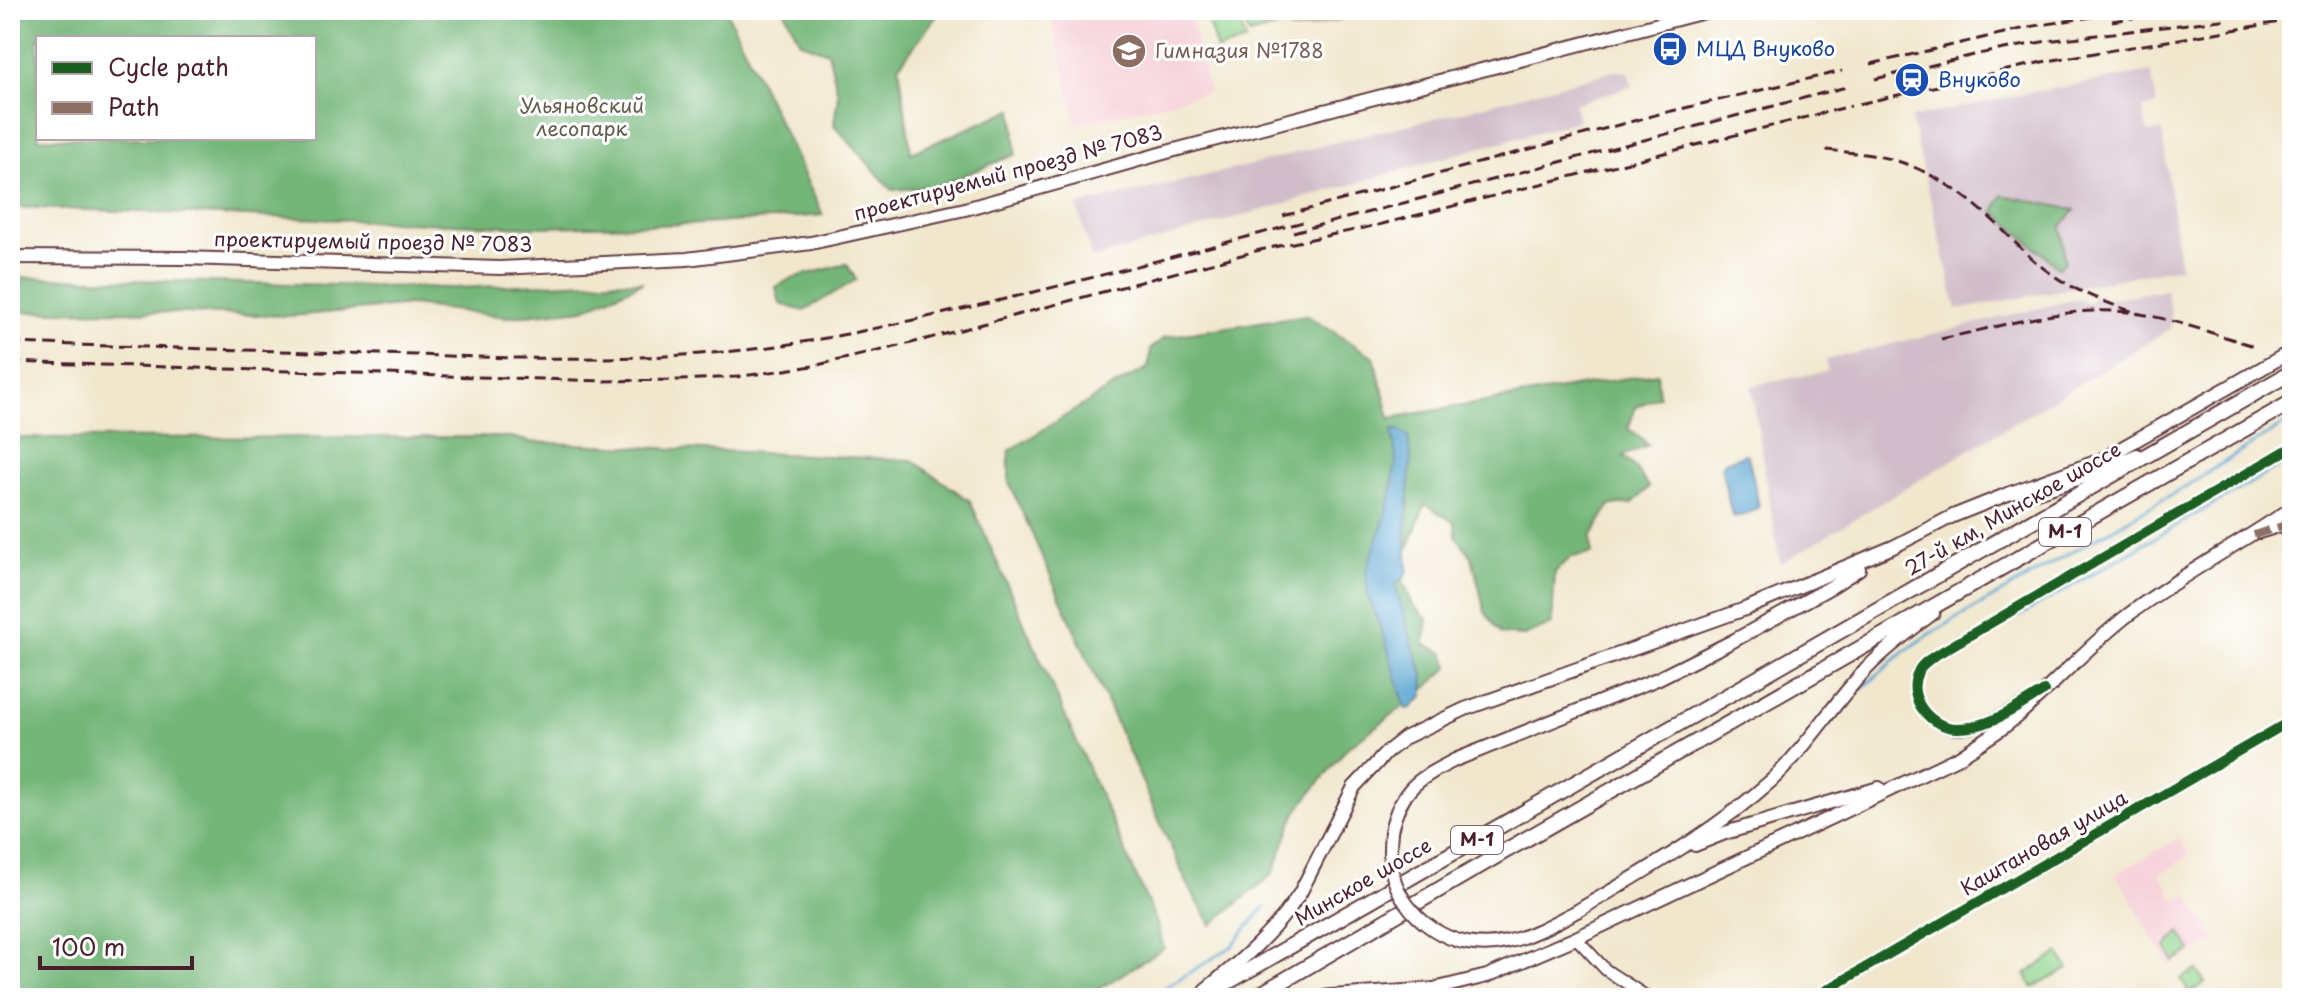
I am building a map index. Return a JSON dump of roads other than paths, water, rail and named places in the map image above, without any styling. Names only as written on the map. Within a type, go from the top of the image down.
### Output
[{"type":"highway","name":"27-й км, Минское шоссе","points":[[1754,681],[2292,372]]},
{"type":"highway","name":"М-1","points":[[1254,998],[2292,402]]},
{"type":"highway","name":"Минское шоссе","points":[[1197,998],[1754,681]]},
{"type":"main road","name":"проектируемый проезд № 7083","points":[[10,257],[183,258],[500,268],[687,259],[811,243],[965,209],[1196,144],[1712,10]]},
{"type":"main road","points":[[1197,998],[1247,956],[1290,909],[1354,787],[1363,775],[1406,737],[1465,709],[1826,577],[1972,509],[2101,460],[2292,351]]},
{"type":"main road","points":[[1972,509],[2093,474],[2180,436]]},
{"type":"main road","points":[[1303,998],[1434,989],[1501,970],[1576,938],[1959,757],[2004,726],[2093,642],[2130,613],[2292,511]]},
{"type":"main road","points":[[1893,547],[1831,587],[1657,679],[1455,760],[1412,786],[1395,813],[1389,850],[1391,869],[1406,903],[1418,918],[1449,938],[1486,945],[1522,938],[1579,910],[1673,854],[1732,813],[1773,778],[1809,740],[1858,678],[1884,651],[1971,585]]},
{"type":"main road","points":[[1673,854],[1725,833],[1926,773]]},
{"type":"street","points":[[2044,691],[1993,720],[1955,729],[1931,720],[1922,710],[1915,685],[1917,672],[1936,655],[2292,447]]},
{"type":"street","points":[[2254,535],[2292,523]]},
{"type":"street","name":"Каштановая улица","points":[[1813,998],[2292,720]]},
{"type":"street","points":[[1576,938],[1606,970],[1649,998]]},
{"type":"water","points":[[1392,430],[1399,430],[1408,436],[1411,459],[1406,534],[1408,570],[1405,577],[1395,584],[1424,674],[1423,697],[1406,709],[1368,596],[1366,571],[1387,512],[1392,488],[1396,460]]},
{"type":"water","points":[[1748,455],[1759,506],[1746,514],[1732,516],[1721,467],[1725,462]]},
{"type":"waterway","points":[[10,288],[17,288]]},
{"type":"waterway","points":[[1859,691],[1930,634],[2188,485],[2292,419]]},
{"type":"waterway","points":[[1962,649],[2292,459]]},
{"type":"waterway","points":[[1148,998],[1231,947],[1265,907]]},
{"type":"railway","points":[[2112,21],[2183,10]]},
{"type":"railway","points":[[1871,64],[2034,26],[2123,12]]},
{"type":"railway","points":[[1875,79],[2047,41],[2229,19]]},
{"type":"railway","points":[[1859,104],[2042,62],[2292,20]]},
{"type":"railway","points":[[1283,216],[1659,114],[1842,71]]},
{"type":"railway","points":[[1293,232],[1846,87]]},
{"type":"railway","points":[[10,362],[603,381],[736,377],[813,366],[904,345],[1260,250],[1378,225],[1851,106]]},
{"type":"railway","points":[[1826,150],[1883,157],[1928,174],[1972,202],[2057,278],[2091,296],[2140,314]]},
{"type":"railway","points":[[10,343],[515,358],[706,354],[844,335],[967,308],[1303,222]]},
{"type":"railway","points":[[1941,339],[2066,313],[2117,311],[2169,320],[2254,346]]},
{"type":"place","name":"МЦД Внуково","points":[[1670,49]]},
{"type":"place","name":"Гимназия №1788","points":[[1129,51]]},
{"type":"place","name":"Внуково","points":[[1912,80]]},
{"type":"park label","name":"Ульяновский лесопарк","points":[[582,118]]}]
